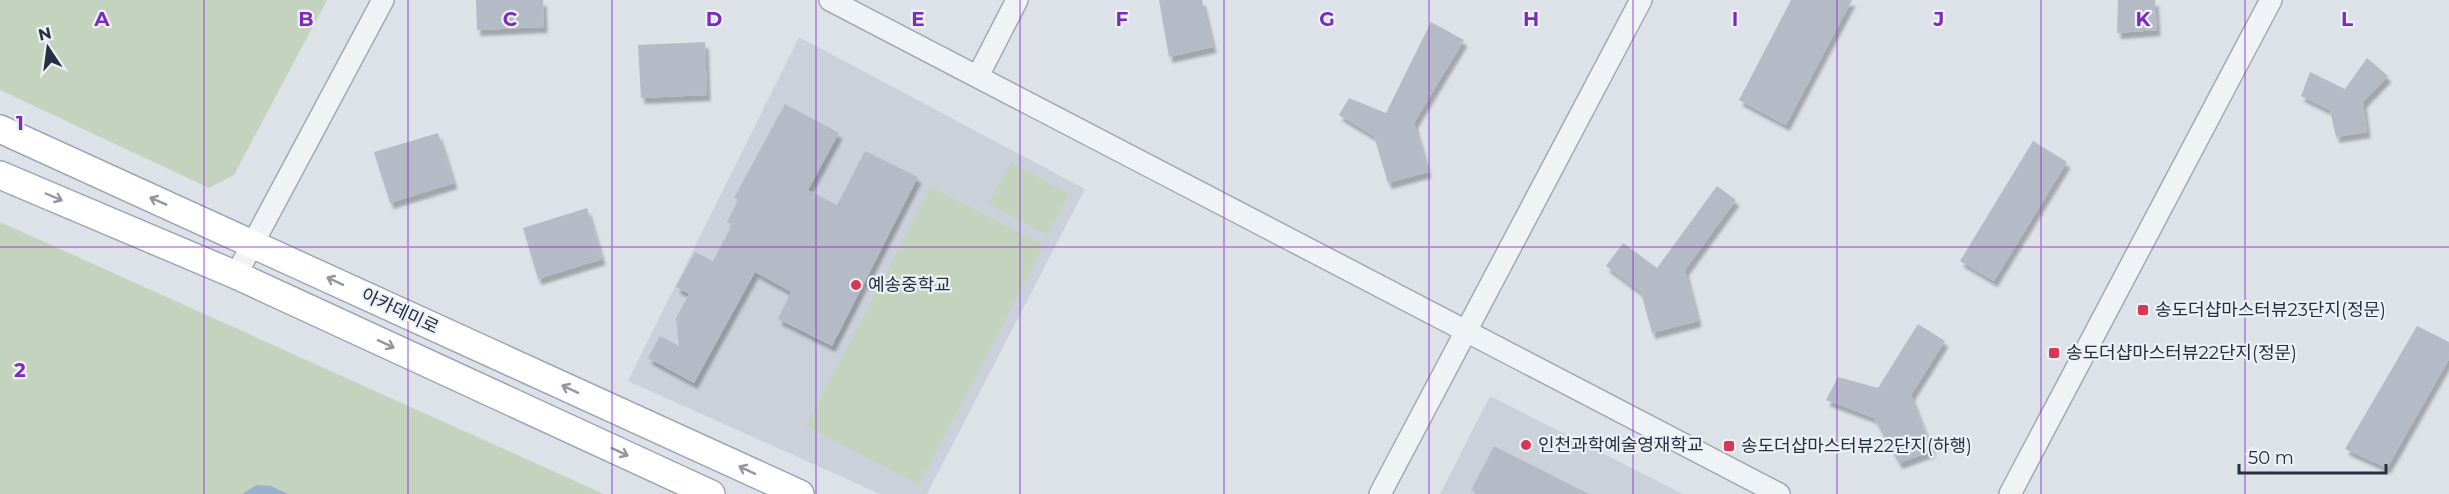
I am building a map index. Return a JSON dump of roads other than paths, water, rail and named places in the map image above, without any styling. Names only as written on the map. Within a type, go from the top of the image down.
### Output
[{"type":"main road","name":"아카데미로","points":[[0,129],[801,494]]},
{"type":"main road","name":"아카데미로","points":[[0,175],[236,275],[711,494]]},
{"type":"street","points":[[236,275],[383,0]]},
{"type":"street","points":[[830,0],[1779,494]]},
{"type":"street","points":[[978,76],[1017,0]]},
{"type":"street","points":[[1380,494],[1641,0]]},
{"type":"street","points":[[2010,494],[2271,0]]},
{"type":"water","points":[[257,485],[271,486],[288,494],[242,494]]},
{"type":"place","name":"예송중학교","points":[[856,285]]},
{"type":"place","name":"송도더샵마스터뷰23단지(정문)","points":[[2143,310]]},
{"type":"place","name":"송도더샵마스터뷰22단지(정문)","points":[[2054,353]]},
{"type":"place","name":"인천과학예술영재학교","points":[[1526,445]]},
{"type":"place","name":"송도더샵마스터뷰22단지(하행)","points":[[1729,446]]}]
